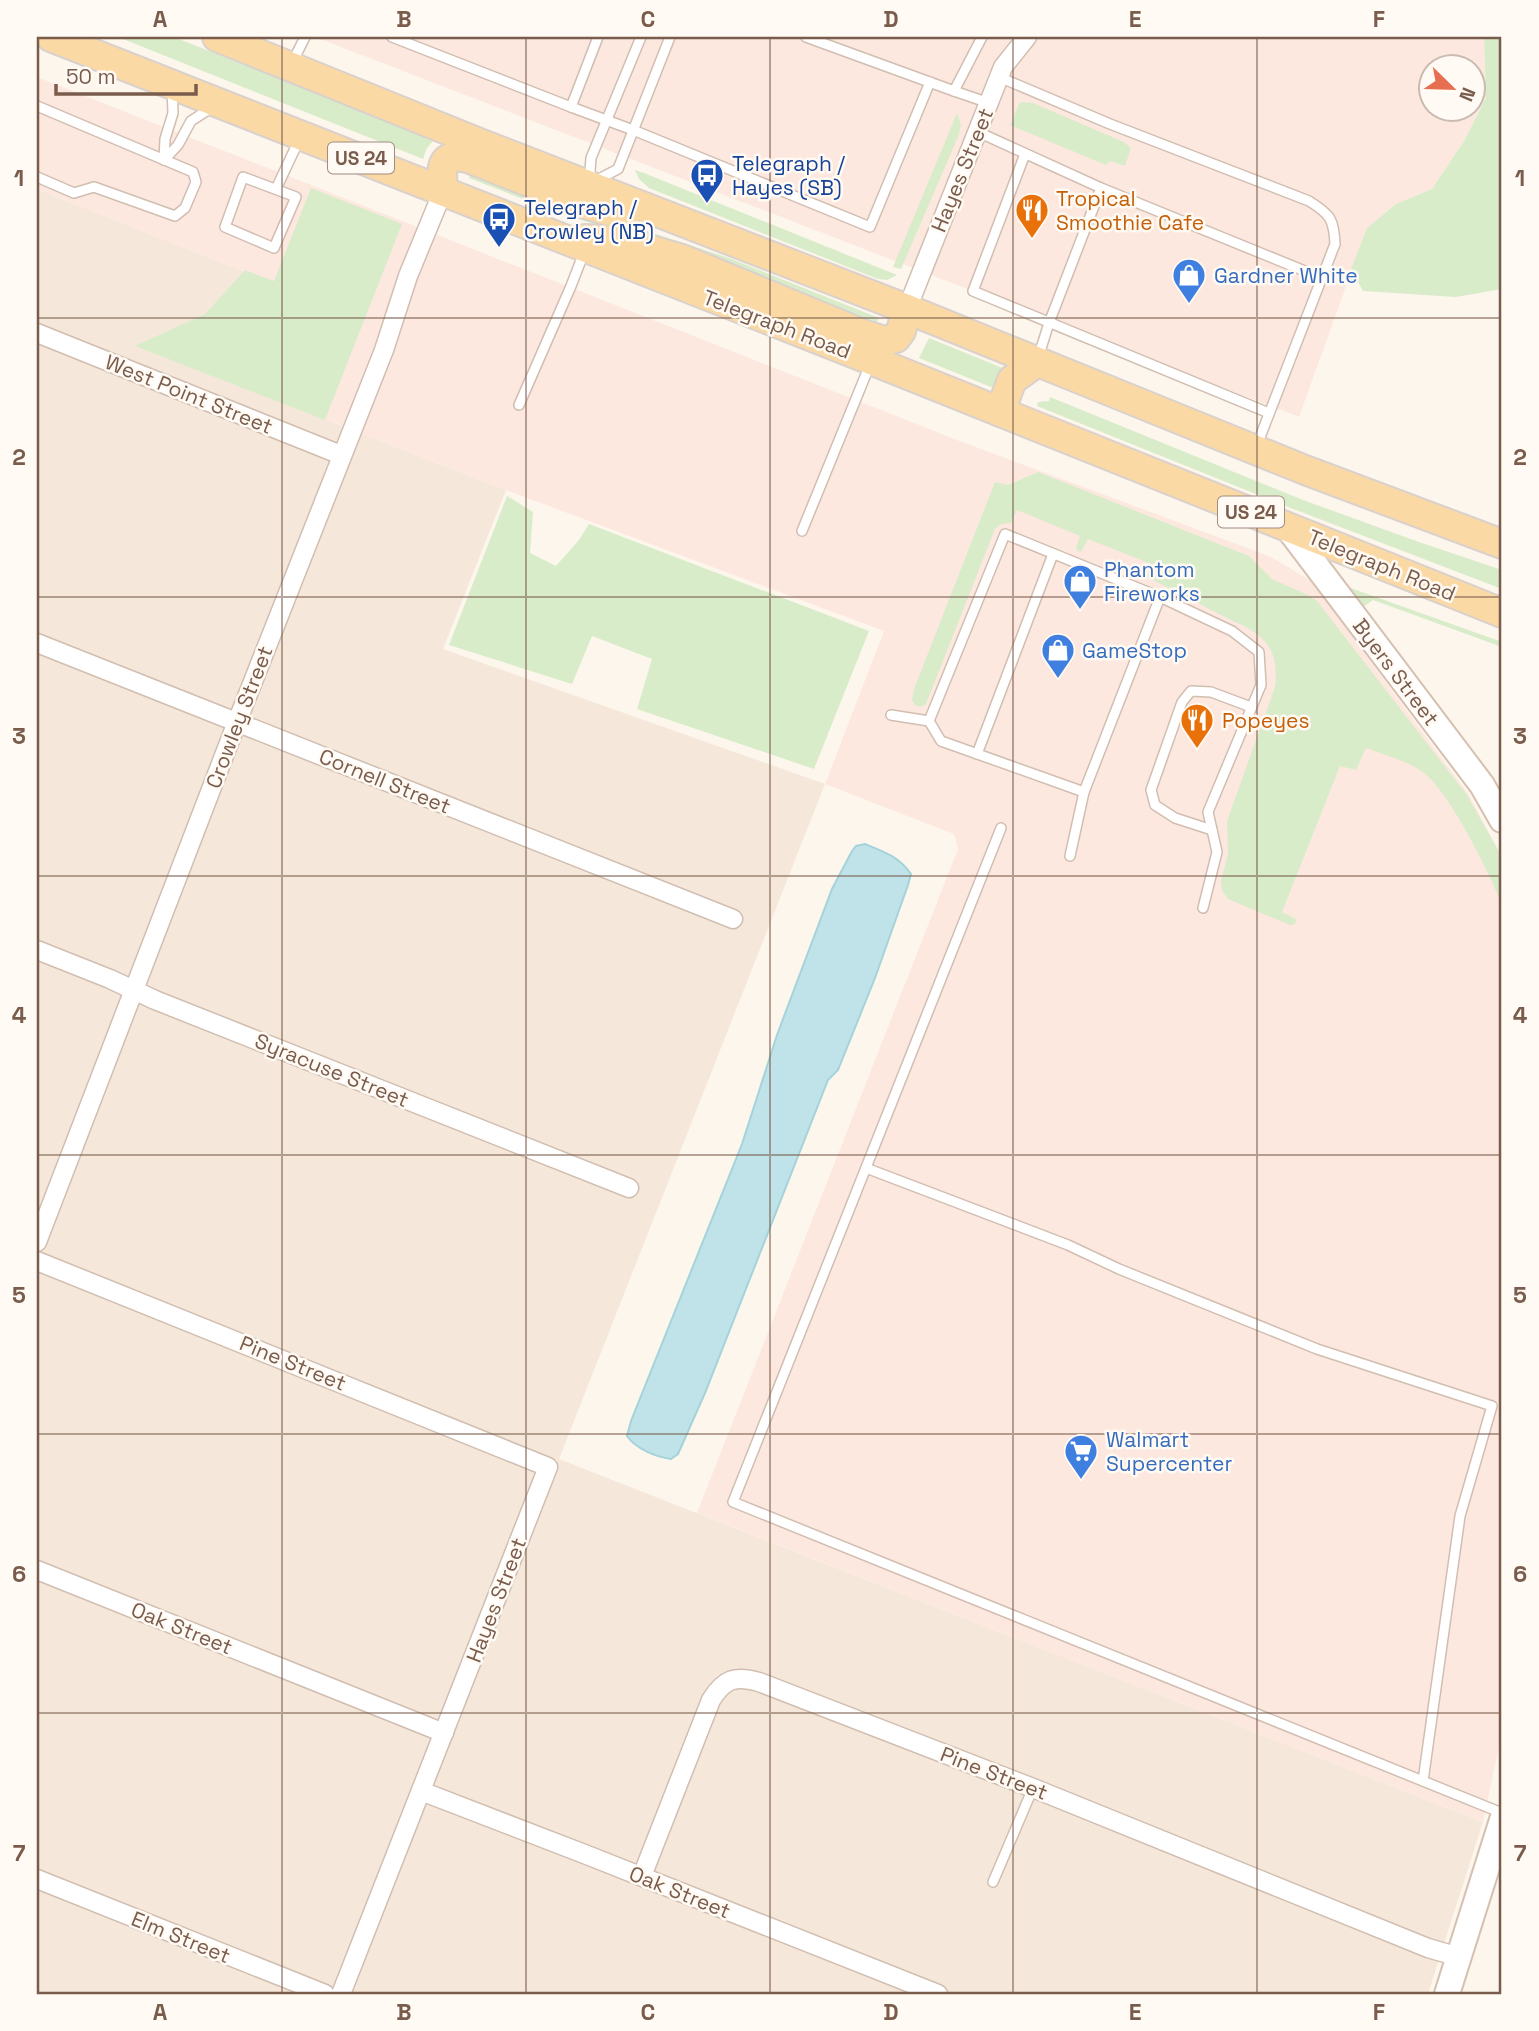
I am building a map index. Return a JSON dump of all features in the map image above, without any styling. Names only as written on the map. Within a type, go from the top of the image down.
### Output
[{"type":"main road","name":"Telegraph Road","points":[[51,37],[871,360],[1502,613]]},
{"type":"main road","points":[[217,37],[907,309],[1255,450],[1502,544]]},
{"type":"main road","points":[[443,191],[442,175],[446,161],[455,155],[582,204],[631,218],[676,219]]},
{"type":"main road","points":[[559,237],[621,241],[682,259],[852,330],[885,341],[896,338],[901,331],[907,309]]},
{"type":"main road","points":[[1000,412],[1012,380],[1037,362]]},
{"type":"street","name":"Hayes Street","points":[[907,309],[1003,67],[1027,37]]},
{"type":"street","name":"Crowley Street","points":[[37,1242],[443,191]]},
{"type":"street","name":"West Point Street","points":[[37,332],[341,455]]},
{"type":"street","name":"Byers Street","points":[[1287,527],[1482,785],[1502,820]]},
{"type":"street","name":"Cornell Street","points":[[37,643],[733,919]]},
{"type":"street","name":"Syracuse Street","points":[[37,950],[155,1000],[629,1188]]},
{"type":"street","name":"Pine Street","points":[[37,1261],[548,1467]]},
{"type":"street","name":"Hayes Street","points":[[421,1791],[548,1467]]},
{"type":"street","name":"Oak Street","points":[[37,1570],[444,1733]]},
{"type":"street","name":"Pine Street","points":[[642,1876],[711,1700],[718,1689],[735,1679],[744,1678],[1033,1788],[1428,1948],[1459,1957]]},
{"type":"street","name":"Oak Street","points":[[421,1791],[937,1994]]},
{"type":"street","points":[[341,1994],[421,1791]]},
{"type":"street","points":[[1447,1994],[1502,1819]]},
{"type":"street","name":"Elm Street","points":[[37,1879],[325,1994]]},
{"type":"lane","points":[[291,66],[305,37]]},
{"type":"lane","points":[[393,37],[606,122],[634,130],[870,227],[930,82]]},
{"type":"lane","points":[[571,107],[598,37]]},
{"type":"lane","points":[[589,184],[591,158],[641,37]]},
{"type":"lane","points":[[589,184],[618,170],[670,37]]},
{"type":"lane","points":[[806,37],[989,103]]},
{"type":"lane","points":[[954,91],[982,37]]},
{"type":"lane","points":[[999,77],[1110,124],[1309,201],[1323,209],[1332,219],[1335,244],[1255,450]]},
{"type":"lane","points":[[164,160],[164,139],[173,113],[172,84]]},
{"type":"lane","points":[[164,160],[178,145],[191,121],[219,102]]},
{"type":"lane","points":[[37,106],[193,172],[196,182],[185,208],[174,216],[94,187],[74,193],[37,177]]},
{"type":"lane","points":[[978,132],[1101,188],[1322,278]]},
{"type":"lane","points":[[276,189],[301,135]]},
{"type":"lane","points":[[1025,154],[973,291],[1269,413]]},
{"type":"lane","points":[[243,177],[276,189],[296,197],[274,248],[225,227],[243,177]]},
{"type":"lane","points":[[1037,362],[1049,323],[1101,188]]},
{"type":"lane","points":[[519,405],[585,248]]},
{"type":"lane","points":[[802,531],[871,360]]},
{"type":"lane","points":[[929,721],[1005,534],[1160,597],[1232,631],[1259,652],[1261,685],[1208,812],[1217,852],[1203,908]]},
{"type":"lane","points":[[977,754],[1053,554]]},
{"type":"lane","points":[[1070,856],[1084,792],[1160,597]]},
{"type":"lane","points":[[1212,830],[1175,818],[1154,805],[1151,790],[1182,702],[1191,691],[1211,692],[1251,707]]},
{"type":"lane","points":[[891,715],[929,721]]},
{"type":"lane","points":[[929,721],[941,741],[1084,792]]},
{"type":"lane","points":[[1000,828],[733,1502],[1502,1813]]},
{"type":"lane","points":[[866,1168],[1068,1245],[1119,1269],[1317,1349],[1492,1406],[1460,1516],[1423,1781]]},
{"type":"lane","points":[[993,1882],[1033,1788]]},
{"type":"shaded area","points":[[315,37],[1484,37],[1484,52],[1416,52],[1416,122],[1474,122],[1432,189],[1396,204],[1367,228],[1299,417]]},
{"type":"shaded area","points":[[37,77],[957,440],[1269,556],[1310,580],[1469,795],[1502,857],[1502,1732],[1483,1822],[697,1513],[958,849],[954,834],[825,784],[884,631],[319,417],[358,317],[37,189]]},
{"type":"shaded area","points":[[37,189],[358,317],[319,417],[506,490],[443,649],[825,784],[559,1459],[1483,1822],[1428,1994],[37,1994]]},
{"type":"green space","points":[[118,37],[174,37],[434,140],[423,159]]},
{"type":"green space","points":[[1484,37],[1502,37],[1502,289],[1456,297],[1363,291],[1351,269],[1367,228],[1396,204],[1432,189],[1474,122],[1486,122]]},
{"type":"green space","points":[[1020,102],[1033,103],[1124,142],[1131,148],[1125,166],[1110,161],[1106,165],[1010,125]]},
{"type":"green space","points":[[957,113],[961,125],[958,137],[901,269],[893,267]]},
{"type":"green space","points":[[635,170],[897,275],[887,280],[878,279],[649,188],[639,179]]},
{"type":"green space","points":[[467,172],[729,258],[879,318],[877,322],[883,327],[688,255],[551,210],[469,178],[470,174]]},
{"type":"green space","points":[[311,188],[402,224],[325,420],[135,346],[205,314],[245,270],[274,281]]},
{"type":"green space","points":[[929,338],[1005,369],[996,389],[919,358]]},
{"type":"green space","points":[[1050,397],[1303,500],[1502,570],[1502,589],[1037,406],[1038,402],[1049,401]]},
{"type":"green space","points":[[1038,472],[1249,556],[1272,579],[1317,601],[1467,795],[1502,857],[1502,905],[1467,833],[1432,780],[1409,764],[1366,748],[1356,770],[1340,766],[1282,912],[1296,919],[1295,924],[1290,925],[1228,899],[1222,890],[1221,881],[1228,854],[1227,821],[1275,687],[1275,665],[1270,649],[1263,639],[1252,631],[1147,577],[1151,564],[1088,539],[1081,552],[1078,551],[1076,548],[1080,536],[1017,510],[1011,523],[1001,524],[995,529],[926,704],[921,707],[915,705],[912,700],[914,689],[995,482],[1008,485]]},
{"type":"green space","points":[[507,496],[533,512],[530,553],[556,566],[589,524],[869,631],[814,769],[637,709],[652,659],[592,636],[572,684],[449,645]]},
{"type":"green space","points":[[1345,586],[1502,642],[1502,647],[1373,600],[1360,609]]},
{"type":"water","points":[[865,844],[902,863],[911,874],[908,885],[838,1070],[828,1080],[705,1393],[678,1454],[671,1459],[653,1454],[636,1445],[627,1436],[631,1421],[742,1144],[777,1035],[832,889],[852,851],[856,846]]},
{"type":"place","name":"Telegraph / Hayes (SB)","points":[[707,205]]},
{"type":"place","name":"Tropical Smoothie Cafe","points":[[1032,240]]},
{"type":"place","name":"Telegraph / Crowley (NB)","points":[[499,249]]},
{"type":"place","name":"Gardner White","points":[[1189,305]]},
{"type":"place","name":"Phantom Fireworks","points":[[1080,611]]},
{"type":"place","name":"GameStop","points":[[1058,680]]},
{"type":"place","name":"Popeyes","points":[[1197,750]]},
{"type":"place","name":"Walmart Supercenter","points":[[1081,1481]]}]
